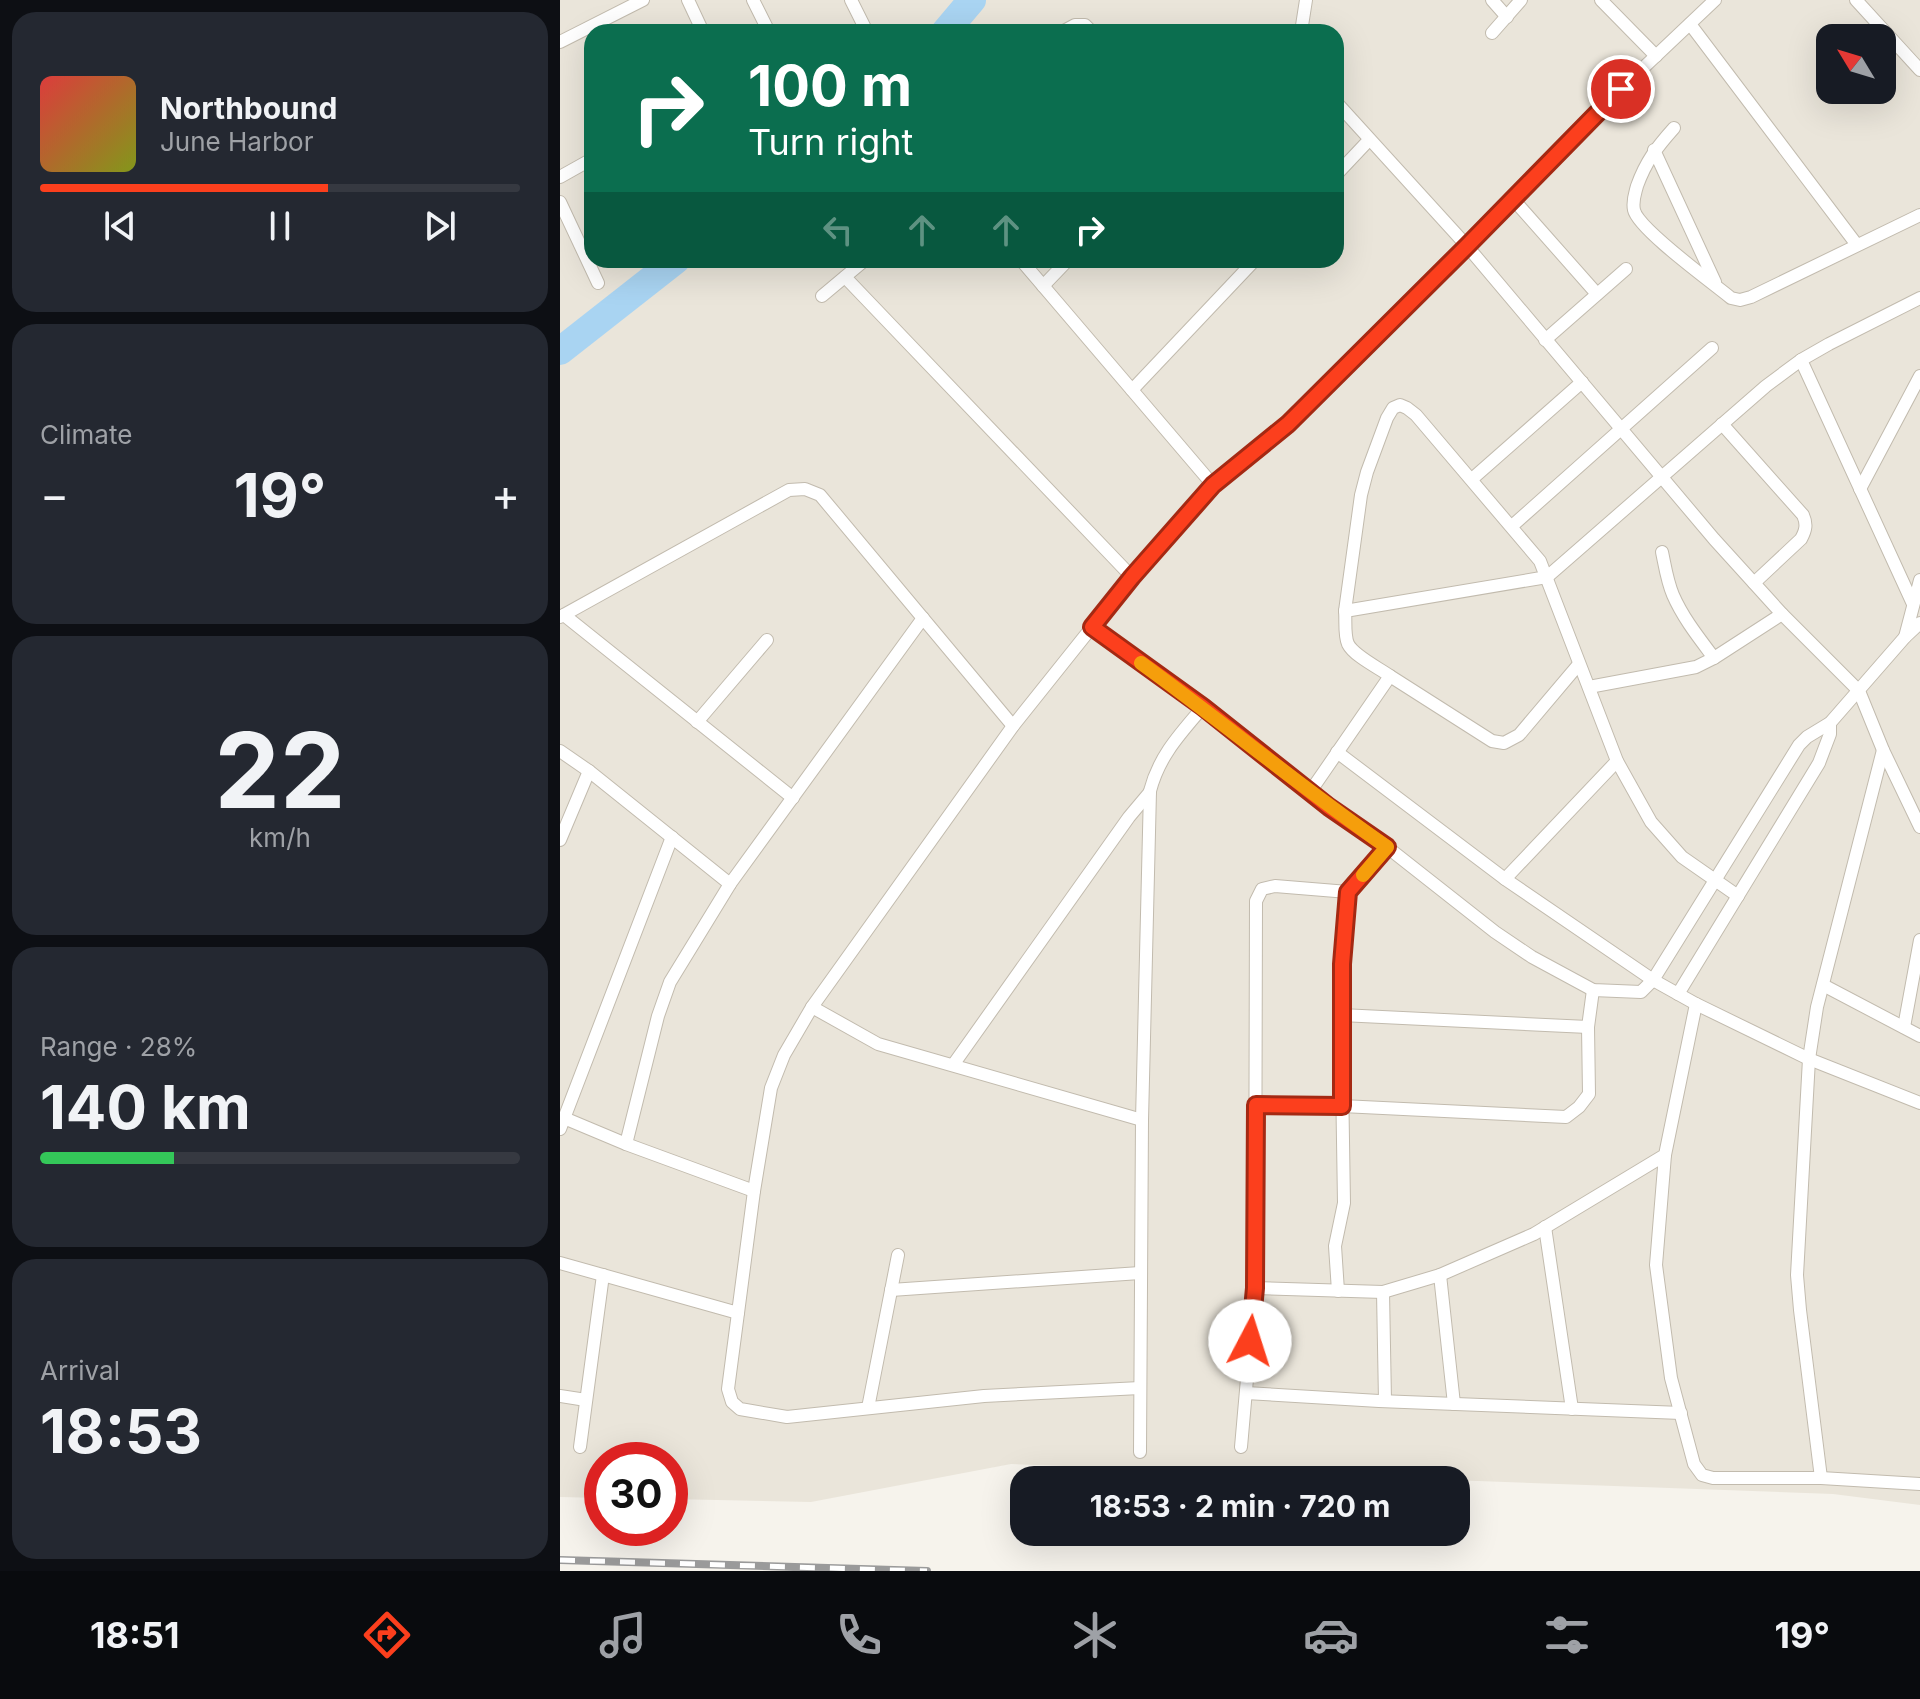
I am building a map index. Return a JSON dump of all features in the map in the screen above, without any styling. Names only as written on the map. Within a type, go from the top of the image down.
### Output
[{"type":"street","points":[[593,24],[626,3],[643,0]]},
{"type":"street","points":[[688,0],[699,24]]},
{"type":"street","points":[[753,0],[765,24]]},
{"type":"street","points":[[851,0],[863,24]]},
{"type":"street","points":[[1302,24],[1306,0]]},
{"type":"street","points":[[1492,0],[1507,17]]},
{"type":"street","points":[[1492,33],[1521,0]]},
{"type":"street","points":[[1601,0],[1656,56]]},
{"type":"street","points":[[1140,1388],[984,1396],[787,1417],[740,1409],[732,1402],[728,1389],[754,1191],[771,1088],[784,1055],[812,1007],[1013,726],[1132,577],[1213,485],[1288,424],[1604,105],[1715,0]]},
{"type":"street","points":[[1856,0],[1920,70]]},
{"type":"street","points":[[1690,24],[1857,245]]},
{"type":"street","points":[[560,42],[584,30]]},
{"type":"street","points":[[1344,111],[1467,246],[1754,583],[1859,691],[1920,827]]},
{"type":"street","points":[[1674,128],[1644,166],[1633,198],[1634,211],[1653,234],[1731,298],[1740,300],[1751,297],[1920,215]]},
{"type":"street","points":[[1344,167],[1369,140]]},
{"type":"street","points":[[1654,150],[1717,286]]},
{"type":"street","points":[[560,177],[584,164]]},
{"type":"street","points":[[1513,199],[1597,294]]},
{"type":"street","points":[[560,202],[584,253]]},
{"type":"street","points":[[591,268],[598,283]]},
{"type":"street","points":[[822,296],[856,268]]},
{"type":"street","points":[[1028,268],[1213,485]]},
{"type":"street","points":[[1043,286],[1060,268]]},
{"type":"street","points":[[1132,390],[1247,268]]},
{"type":"street","points":[[1545,340],[1626,269]]},
{"type":"street","points":[[845,277],[1132,577]]},
{"type":"street","points":[[1345,611],[1547,577],[1766,386],[1829,344],[1920,298]]},
{"type":"street","points":[[1512,526],[1712,348]]},
{"type":"street","points":[[1801,360],[1913,604]]},
{"type":"street","points":[[1860,489],[1920,376]]},
{"type":"street","points":[[1472,479],[1582,382]]},
{"type":"street","points":[[1579,664],[1519,735],[1504,743],[1492,741],[1349,647],[1345,611],[1361,495],[1393,408],[1400,405],[1416,415],[1540,561],[1617,761],[1651,822],[1682,857],[1738,896]]},
{"type":"street","points":[[1722,424],[1803,515],[1806,523],[1801,539],[1754,583]]},
{"type":"street","points":[[793,798],[562,616],[789,490],[805,489],[820,495],[1013,726]]},
{"type":"street","points":[[1662,552],[1677,604],[1714,658]]},
{"type":"street","points":[[1905,637],[1920,580]]},
{"type":"street","points":[[1589,687],[1696,667],[1782,614]]},
{"type":"street","points":[[626,1144],[658,1016],[670,982],[730,884],[923,618]]},
{"type":"street","points":[[1092,627],[1203,707],[1329,807],[1532,957],[1593,990],[1641,992],[1653,980],[1799,745],[1830,723],[1920,623]]},
{"type":"street","points":[[697,722],[767,640]]},
{"type":"street","points":[[1310,792],[1390,676]]},
{"type":"street","points":[[1140,1452],[1142,1120],[1150,791],[1167,749],[1203,707]]},
{"type":"street","points":[[1678,994],[1819,763],[1830,734],[1830,723]]},
{"type":"street","points":[[1821,1478],[1797,1275],[1809,1059],[1817,1007],[1883,750]]},
{"type":"street","points":[[560,751],[730,884]]},
{"type":"street","points":[[1337,752],[1505,879],[1653,980],[1809,1059],[1920,1103]]},
{"type":"street","points":[[1505,879],[1617,761]]},
{"type":"street","points":[[560,840],[589,771]]},
{"type":"street","points":[[953,1065],[1150,791]]},
{"type":"street","points":[[672,837],[562,1124],[754,1191]]},
{"type":"street","points":[[1338,1291],[1335,1246],[1344,1203],[1342,964],[1348,892],[1387,847]]},
{"type":"street","points":[[1241,1447],[1255,1288],[1256,901],[1262,889],[1275,886],[1348,892]]},
{"type":"street","points":[[1904,1027],[1920,940]]},
{"type":"street","points":[[1823,985],[1920,1036]]},
{"type":"street","points":[[1256,1105],[1566,1117],[1589,1094],[1588,1027],[1593,990]]},
{"type":"street","points":[[1696,1004],[1665,1155],[1656,1265],[1671,1378],[1694,1464],[1702,1475],[1713,1478],[1821,1478],[1920,1484]]},
{"type":"street","points":[[812,1007],[878,1044],[1142,1120]]},
{"type":"street","points":[[1341,1015],[1588,1027]]},
{"type":"street","points":[[1255,1288],[1383,1292],[1440,1275],[1534,1234],[1665,1155]]},
{"type":"street","points":[[1545,1227],[1572,1409]]},
{"type":"street","points":[[868,1408],[898,1255]]},
{"type":"street","points":[[560,1263],[738,1313]]},
{"type":"street","points":[[891,1290],[1140,1273]]},
{"type":"street","points":[[580,1447],[603,1275]]},
{"type":"street","points":[[1440,1275],[1454,1404]]},
{"type":"street","points":[[1383,1292],[1385,1401]]},
{"type":"street","points":[[1246,1393],[1681,1413]]},
{"type":"street","points":[[560,1396],[586,1400]]},
{"type":"shaded area","points":[[560,0],[1920,0],[1920,1505],[1833,1494],[1470,1481],[1470,1466],[1011,1464],[811,1502],[688,1499],[688,1442],[584,1442],[584,1498],[560,1497]]},
{"type":"waterway","points":[[952,24],[972,0]]},
{"type":"waterway","points":[[560,351],[666,268]]},
{"type":"railway","points":[[560,1560],[927,1571]]},
{"type":"slow traffic","points":[[1141,663],[1203,707],[1329,807],[1387,847],[1363,875]]},
{"type":"route","points":[[1250,1341],[1255,1288],[1256,1105],[1342,1106],[1342,964],[1348,892],[1387,847],[1329,807],[1203,707],[1092,627],[1213,485],[1288,424],[1621,89]]}]
